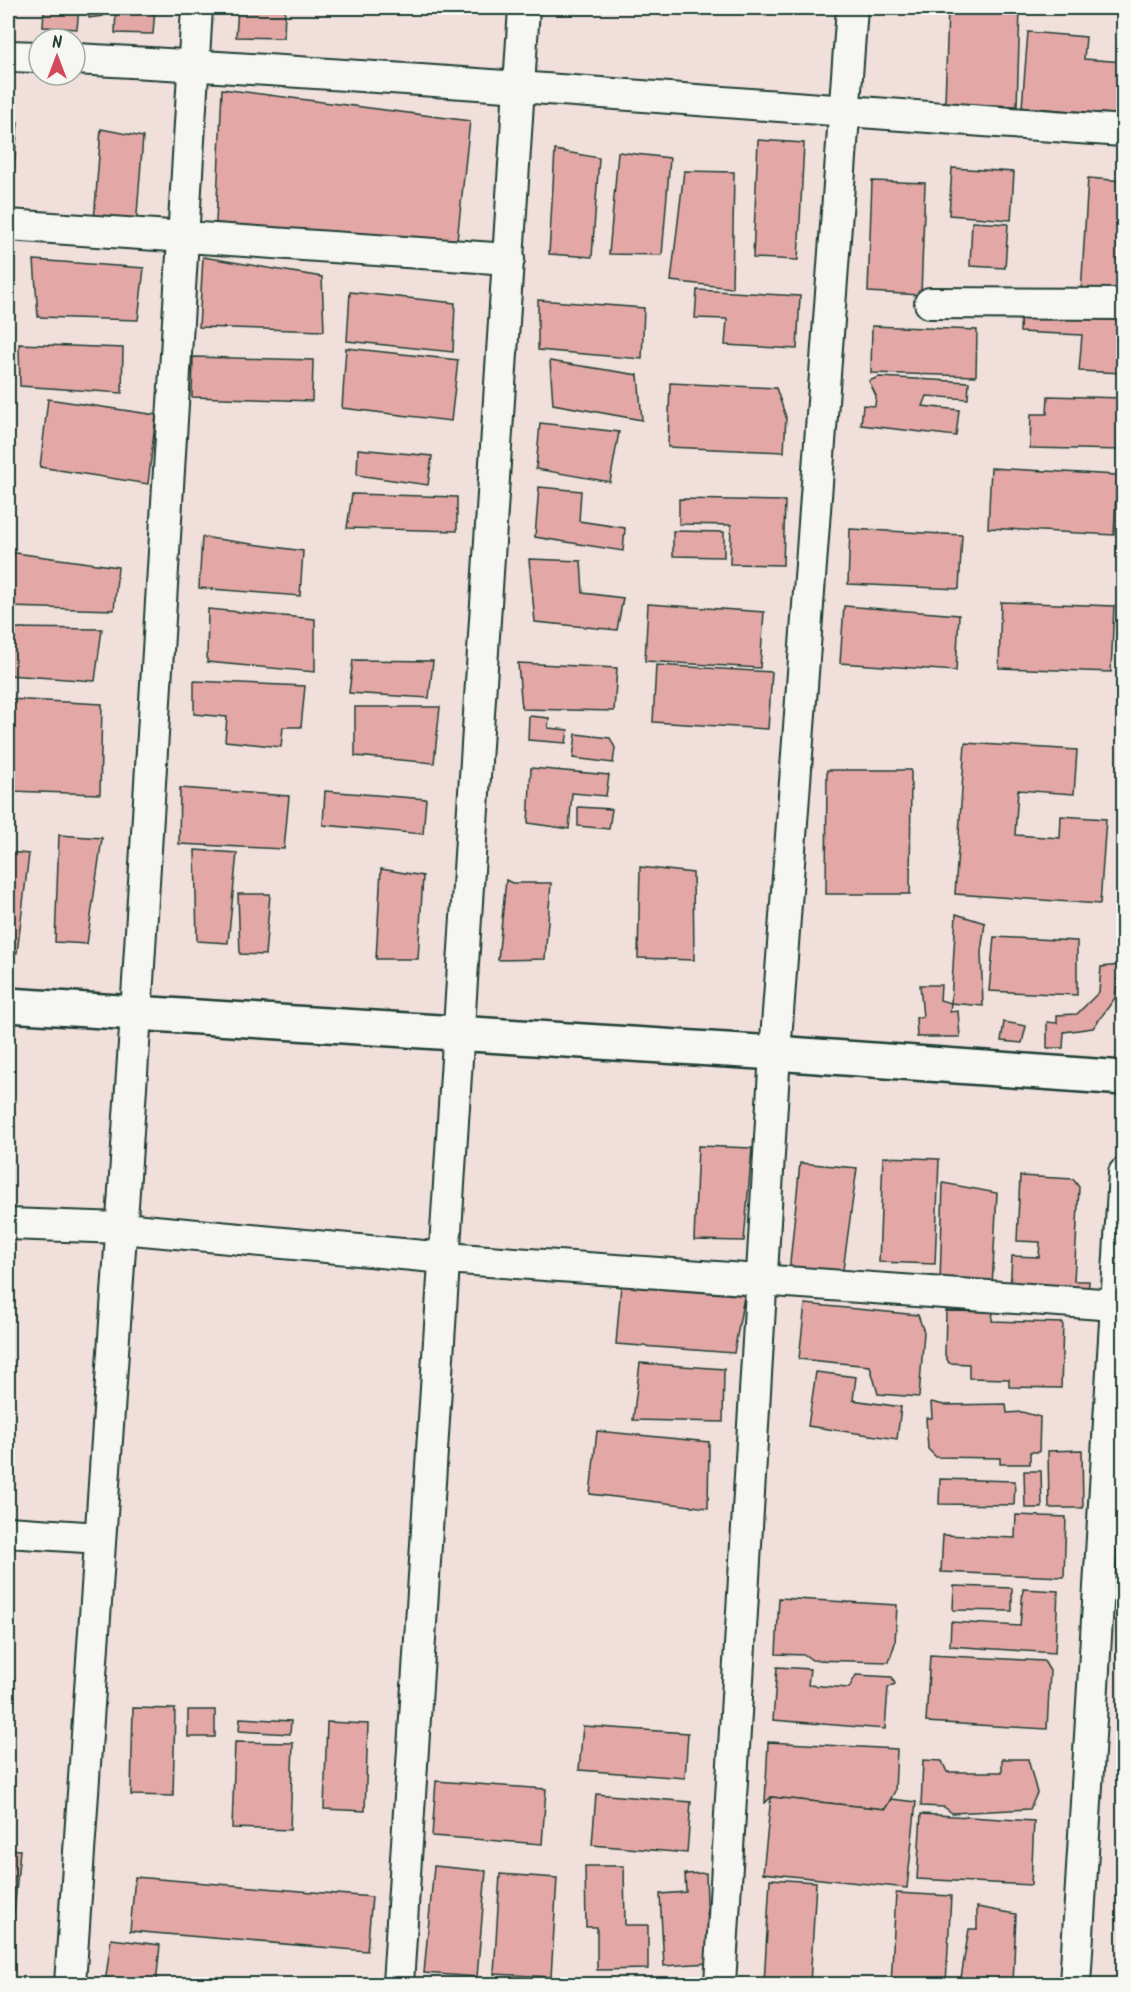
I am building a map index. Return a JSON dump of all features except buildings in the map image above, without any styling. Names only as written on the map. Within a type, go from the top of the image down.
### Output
[{"type":"street","points":[[70,1984],[136,1014],[197,8]]},
{"type":"street","points":[[398,1984],[524,8]]},
{"type":"street","points":[[720,1984],[775,1053],[852,8]]},
{"type":"street","points":[[8,56],[27,57]]},
{"type":"street","points":[[87,60],[520,86],[1124,130]]},
{"type":"street","points":[[8,225],[509,259]]},
{"type":"street","points":[[930,303],[1124,304]]},
{"type":"street","points":[[8,1005],[775,1053],[1124,1078]]},
{"type":"street","points":[[1075,1984],[1124,1173]]},
{"type":"street","points":[[8,1224],[122,1228],[445,1258],[1116,1305]]},
{"type":"street","points":[[8,1532],[100,1538]]}]
